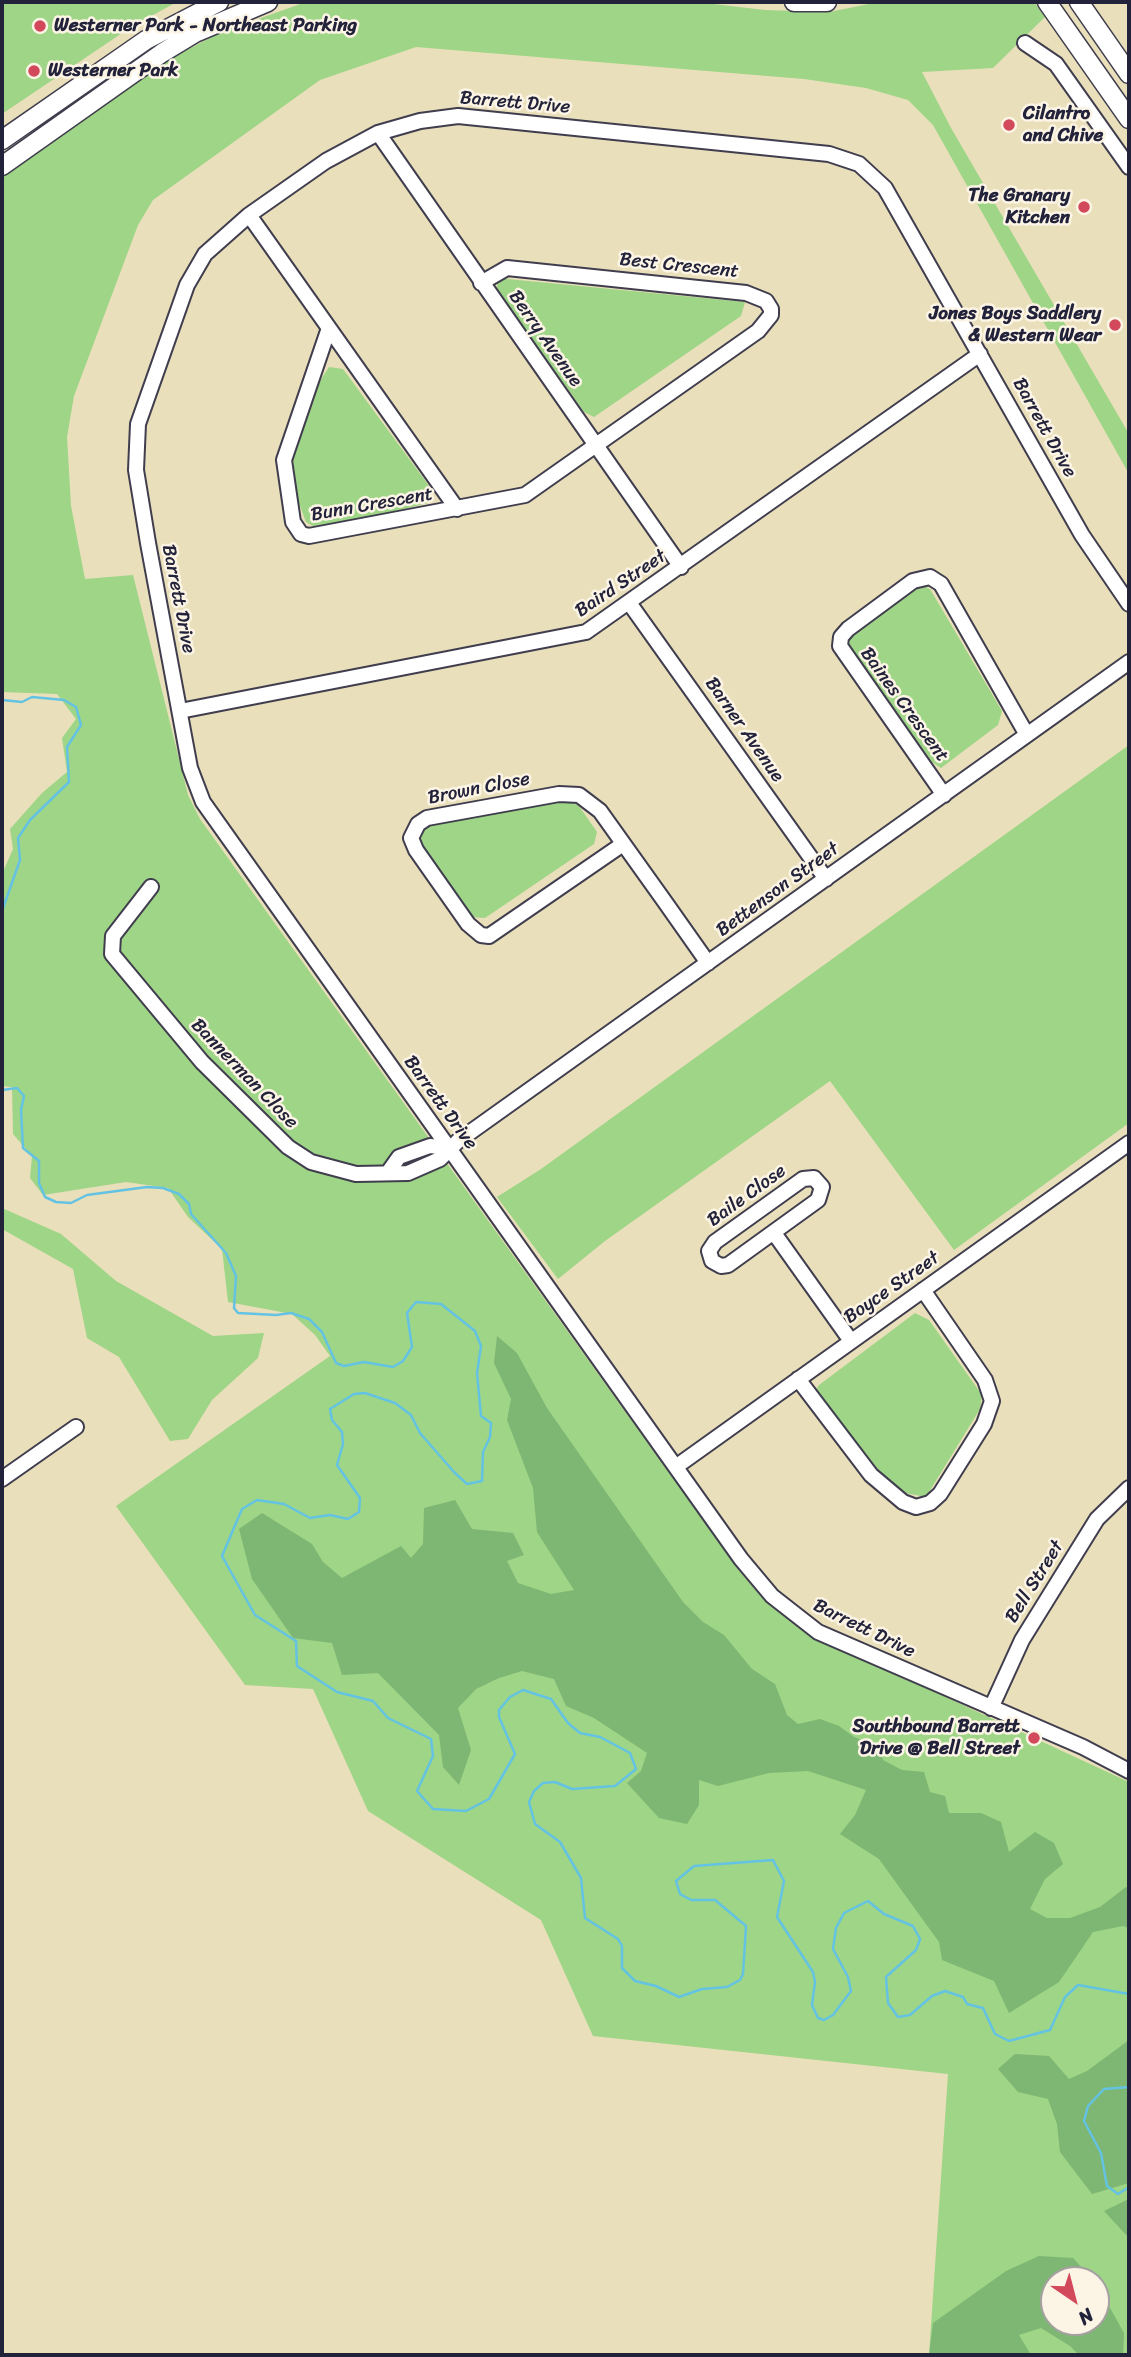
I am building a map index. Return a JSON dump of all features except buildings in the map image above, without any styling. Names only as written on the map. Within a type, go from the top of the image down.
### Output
[{"type":"main road","points":[[2,140],[146,40],[219,2]]},
{"type":"main road","points":[[2,166],[173,47],[232,16],[268,2]]},
{"type":"main road","points":[[794,2],[827,2]]},
{"type":"main road","points":[[1047,2],[1129,120]]},
{"type":"main road","points":[[1079,2],[1129,74]]},
{"type":"main road","points":[[1087,2],[1099,30]]},
{"type":"street","points":[[1025,43],[1056,64],[1129,167]]},
{"type":"street","name":"Barrett Drive","points":[[1129,604],[1082,535],[885,188],[868,169],[849,159],[806,151],[472,117],[428,120],[378,133],[343,150],[248,215],[214,244],[191,275],[136,436],[140,494],[193,777],[211,816],[753,1575],[797,1619],[830,1637],[1083,1747],[1129,1771]]},
{"type":"street","name":"Berry Avenue","points":[[378,133],[681,566]]},
{"type":"street","name":"Bunn Crescent","points":[[248,215],[457,509]]},
{"type":"street","name":"Best Crescent","points":[[481,283],[507,268],[747,293],[769,304],[771,315],[758,331],[597,446]]},
{"type":"street","name":"Bunn Crescent","points":[[329,327],[284,460],[293,522],[298,531],[314,536],[525,495],[597,446]]},
{"type":"street","name":"Baird Street","points":[[180,711],[569,638],[594,628],[980,354]]},
{"type":"street","name":"Baines Crescent","points":[[944,795],[840,646],[841,637],[848,629],[913,581],[930,577],[941,584],[1027,735]]},
{"type":"street","name":"Barner Avenue","points":[[630,604],[826,879]]},
{"type":"street","name":"Bettenson Street","points":[[448,1148],[1129,662]]},
{"type":"street","name":"Brown Close","points":[[623,844],[489,936],[481,935],[468,924],[416,850],[411,838],[418,824],[427,818],[567,793],[593,803],[623,844],[708,963]]},
{"type":"street","name":"Bannerman Close","points":[[151,887],[111,941],[111,954],[202,1062],[288,1147],[311,1162],[356,1174],[389,1171],[408,1173],[440,1159],[448,1148]]},
{"type":"street","name":"Boyce Street","points":[[677,1466],[1129,1143]]},
{"type":"street","name":"Baile Close","points":[[814,1178],[821,1187],[818,1200],[774,1233],[728,1265],[721,1266],[712,1261],[709,1251],[715,1242],[803,1180],[814,1178]]},
{"type":"street","points":[[774,1233],[851,1341]]},
{"type":"street","points":[[798,1379],[857,1460],[897,1498],[916,1507],[936,1499],[984,1424],[992,1401],[985,1380],[923,1290]]},
{"type":"street","points":[[2,1479],[76,1426]]},
{"type":"street","name":"Bell Street","points":[[991,1708],[1022,1640],[1097,1519],[1129,1488]]},
{"type":"green space","name":"Westerner Park","points":[[2,2],[177,2],[131,27],[2,114]]},
{"type":"green space","points":[[306,2],[696,2],[765,10],[829,12],[879,2],[1034,2],[1045,17],[993,68],[922,72],[951,128],[1129,434],[1129,474],[933,125],[908,100],[866,88],[804,79],[416,47],[320,80],[153,200],[138,225],[74,396],[67,437],[71,506],[85,579],[133,575],[188,795],[200,819],[738,1569],[764,1600],[816,1637],[1129,1782],[1129,2355],[929,2355],[948,2074],[593,2036],[541,1920],[368,1811],[313,1689],[245,1685],[116,1506],[330,1356],[315,1335],[292,1314],[228,1302],[222,1249],[188,1217],[168,1188],[126,1182],[43,1195],[30,1178],[32,1156],[13,1134],[12,1087],[2,1086],[2,874],[13,849],[10,829],[42,793],[67,772],[62,738],[76,719],[57,694],[2,692],[2,171],[153,68],[219,33]]},
{"type":"green space","points":[[497,278],[745,302],[741,316],[594,417],[584,412],[497,290]]},
{"type":"green space","points":[[329,367],[343,369],[432,490],[428,503],[320,530],[306,522],[294,490],[293,459],[307,401]]},
{"type":"green space","points":[[915,582],[930,589],[1002,711],[998,725],[941,768],[932,762],[847,649],[847,633]]},
{"type":"green space","points":[[1129,745],[1129,1123],[954,1250],[830,1081],[605,1241],[558,1279],[497,1197],[541,1169]]},
{"type":"green space","points":[[558,795],[579,806],[597,832],[594,844],[485,918],[471,917],[419,844],[417,828],[424,820]]},
{"type":"green space","points":[[2,1208],[61,1234],[116,1281],[213,1336],[264,1333],[258,1358],[212,1400],[188,1439],[170,1441],[119,1357],[87,1338],[73,1269],[2,1229]]},
{"type":"green space","points":[[915,1313],[929,1320],[982,1395],[980,1409],[926,1497],[905,1493],[861,1456],[813,1394],[819,1385]]},
{"type":"green space","points":[[497,1336],[517,1353],[547,1408],[683,1602],[703,1622],[724,1635],[752,1669],[775,1684],[787,1715],[798,1724],[820,1719],[839,1726],[854,1737],[879,1747],[883,1760],[902,1770],[924,1772],[930,1792],[945,1796],[949,1813],[981,1813],[1001,1822],[1009,1852],[1035,1832],[1054,1843],[1063,1864],[1045,1879],[1030,1909],[1047,1918],[1070,1918],[1100,1907],[1126,1887],[1129,1889],[1129,1928],[1123,1926],[1093,1932],[1059,1982],[1009,2013],[994,1981],[942,1960],[939,1942],[879,1859],[840,1834],[855,1815],[866,1790],[808,1771],[769,1773],[718,1786],[699,1780],[699,1805],[687,1824],[659,1818],[627,1783],[641,1771],[647,1753],[594,1718],[566,1706],[554,1679],[522,1671],[476,1689],[458,1708],[471,1750],[459,1785],[443,1767],[439,1735],[378,1673],[342,1675],[332,1643],[293,1638],[252,1579],[239,1529],[262,1513],[312,1544],[323,1562],[342,1578],[401,1546],[411,1558],[423,1544],[424,1508],[455,1500],[472,1529],[513,1533],[524,1555],[507,1561],[518,1583],[551,1594],[574,1590],[537,1532],[533,1488],[507,1420],[511,1399],[494,1363]]},
{"type":"green space","points":[[1129,2040],[1129,2183],[1092,2194],[1060,2152],[1057,2124],[1048,2099],[1018,2092],[998,2069],[1015,2054],[1049,2056],[1069,2079],[1087,2071]]},
{"type":"green space","points":[[1129,2199],[1129,2238],[1104,2211]]},
{"type":"green space","points":[[1039,2256],[1073,2258],[1080,2266],[1040,2266],[1040,2328],[1019,2335],[1031,2355],[929,2355],[933,2323],[1006,2271]]},
{"type":"green space","points":[[1110,2308],[1124,2333],[1123,2355],[1079,2355],[1054,2336],[1110,2336]]},
{"type":"waterway","points":[[2,700],[22,702],[32,697],[64,700],[76,707],[81,725],[67,747],[69,782],[30,820],[18,838],[20,860],[2,911]]},
{"type":"waterway","points":[[2,1090],[17,1088],[24,1096],[21,1110],[23,1148],[39,1161],[39,1183],[45,1197],[56,1202],[71,1203],[87,1195],[147,1187],[163,1188],[179,1194],[189,1204],[191,1214],[226,1253],[236,1276],[234,1308],[238,1313],[291,1313],[309,1319],[322,1332],[336,1363],[344,1366],[364,1362],[393,1367],[403,1361],[412,1347],[407,1313],[416,1302],[441,1304],[475,1331],[481,1346],[477,1373],[481,1416],[491,1423],[490,1437],[483,1452],[482,1481],[467,1484],[420,1433],[411,1415],[395,1403],[365,1393],[354,1394],[330,1409],[332,1420],[342,1432],[343,1444],[337,1465],[360,1498],[359,1512],[348,1519],[330,1515],[310,1518],[284,1504],[257,1500],[242,1509],[222,1556],[255,1615],[296,1641],[297,1666],[337,1692],[373,1701],[388,1718],[431,1739],[433,1756],[417,1791],[433,1809],[466,1811],[489,1799],[515,1754],[499,1717],[499,1710],[510,1697],[523,1690],[551,1699],[568,1723],[580,1733],[600,1737],[630,1753],[636,1769],[615,1786],[572,1789],[555,1782],[543,1783],[534,1791],[529,1802],[535,1824],[560,1842],[581,1878],[585,1918],[618,1939],[622,1946],[622,1968],[635,1981],[656,1986],[679,1997],[702,1989],[727,1987],[740,1980],[743,1974],[746,1926],[715,1900],[691,1900],[680,1894],[676,1881],[694,1866],[773,1860],[784,1881],[777,1917],[813,1972],[815,1982],[812,2005],[818,2018],[824,2020],[833,2015],[851,1991],[848,1977],[833,1949],[836,1928],[844,1913],[868,1901],[884,1914],[913,1926],[920,1939],[916,1950],[886,1977],[888,2003],[898,2017],[910,2015],[932,1996],[945,1991],[963,1997],[967,2004],[983,2008],[995,2034],[1009,2041],[1050,2030],[1065,1997],[1078,1985],[1129,1994]]},
{"type":"waterway","points":[[1129,2087],[1104,2089],[1088,2106],[1084,2121],[1101,2153],[1107,2186],[1118,2194],[1129,2187]]},
{"type":"place","name":"Westerner Park - Northeast Parking","points":[[40,26]]},
{"type":"place","name":"Westerner Park","points":[[34,71]]},
{"type":"place","name":"Cilantro and Chive","points":[[1009,125]]},
{"type":"place","name":"The Granary Kitchen","points":[[1084,207]]},
{"type":"place","name":"Jones Boys Saddlery & Western Wear","points":[[1115,325]]},
{"type":"place","name":"Southbound Barrett Drive @ Bell Street","points":[[1034,1738]]}]
